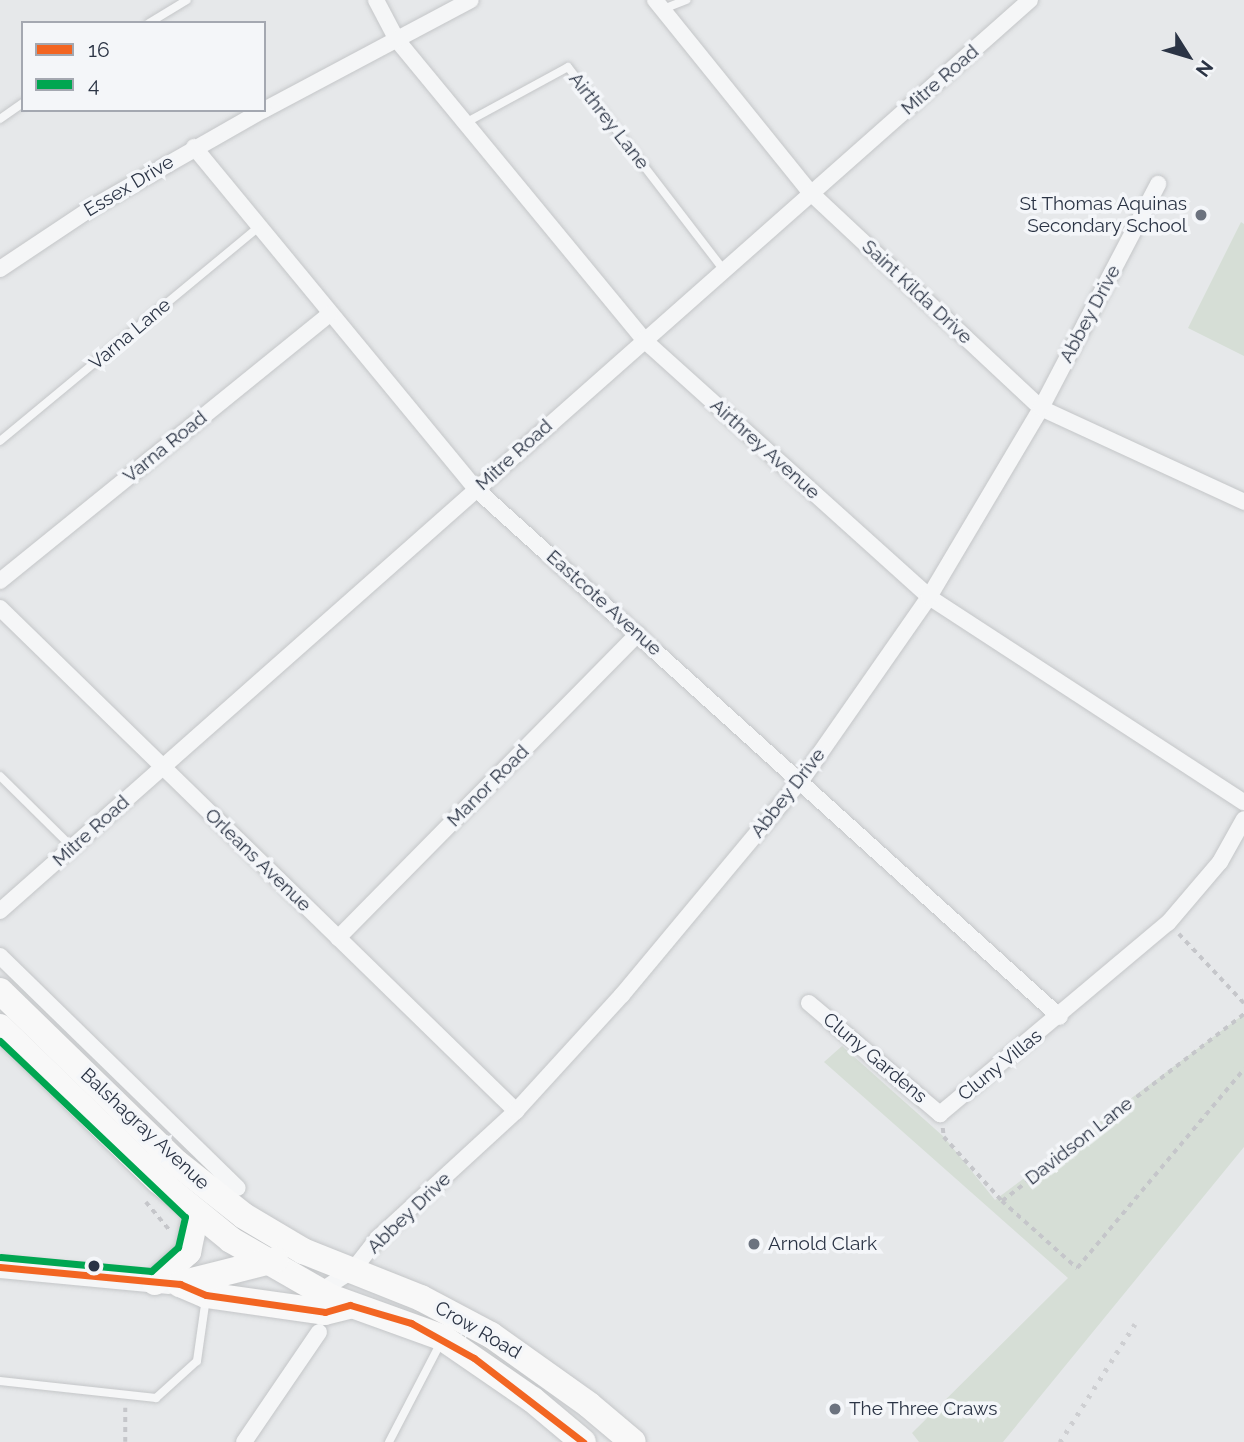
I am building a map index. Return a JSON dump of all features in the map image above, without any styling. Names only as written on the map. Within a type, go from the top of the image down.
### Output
[{"type":"main road","name":"Balshagray Avenue","points":[[0,991],[177,1163],[244,1216],[303,1251]]},
{"type":"main road","name":"Balshagray Avenue","points":[[0,1027],[196,1213],[266,1263]]},
{"type":"main road","points":[[167,1283],[188,1252],[196,1213]]},
{"type":"main road","points":[[167,1283],[266,1263],[303,1251]]},
{"type":"main road","name":"Crow Road","points":[[303,1251],[455,1313],[491,1335],[589,1405],[633,1442]]},
{"type":"main road","points":[[266,1263],[309,1299]]},
{"type":"main road","points":[[167,1283],[206,1295],[309,1299]]},
{"type":"main road","name":"Crow Road","points":[[309,1299],[325,1312],[350,1305],[411,1323],[443,1338],[533,1400],[583,1442]]},
{"type":"street","name":"Airthrey Avenue","points":[[376,0],[397,40],[463,124],[644,340],[929,597],[1244,802]]},
{"type":"street","name":"Essex Drive","points":[[266,109],[471,0]]},
{"type":"street","name":"Mitre Road","points":[[0,911],[1030,0]]},
{"type":"street","name":"Saint Kilda Drive","points":[[659,5],[811,193],[1041,408],[1244,502]]},
{"type":"street","name":"Essex Drive","points":[[0,269],[194,147],[260,112]]},
{"type":"street","name":"Eastcote Avenue","points":[[194,147],[476,489],[802,779],[1060,1017]]},
{"type":"street","name":"Abbey Drive","points":[[309,1299],[354,1270],[378,1238],[516,1111],[622,995],[802,779],[929,597],[1041,408],[1158,184]]},
{"type":"street","name":"Varna Road","points":[[0,581],[330,314]]},
{"type":"street","name":"Orleans Avenue","points":[[0,608],[516,1111]]},
{"type":"street","name":"Manor Road","points":[[338,938],[638,634]]},
{"type":"street","name":"Cluny Villas","points":[[940,1114],[1060,1017],[1168,923],[1220,862],[1244,819]]},
{"type":"street","name":"Balshagray Avenue","points":[[0,956],[237,1188]]},
{"type":"street","name":"Cluny Gardens","points":[[809,1003],[940,1114]]},
{"type":"street","points":[[0,1268],[167,1283]]},
{"type":"street","points":[[244,1442],[319,1332]]},
{"type":"lane","points":[[152,21],[187,0]]},
{"type":"lane","points":[[659,5],[686,0]]},
{"type":"lane","name":"Airthrey Lane","points":[[463,124],[568,67],[723,269]]},
{"type":"lane","points":[[0,118],[21,104]]},
{"type":"lane","name":"Varna Lane","points":[[0,441],[259,226]]},
{"type":"lane","points":[[0,776],[73,848]]},
{"type":"lane","points":[[0,1381],[125,1392],[156,1398],[197,1361],[206,1295]]},
{"type":"lane","points":[[389,1442],[443,1338]]},
{"type":"path","points":[[1168,923],[1244,1003]]},
{"type":"path","name":"Davidson Lane","points":[[1002,1201],[1244,1014]]},
{"type":"path","points":[[940,1114],[944,1137],[1002,1201],[1077,1268],[1244,1069]]},
{"type":"path","points":[[139,1194],[174,1238]]},
{"type":"path","points":[[125,1392],[125,1442]]},
{"type":"shaded area","points":[[1241,222],[1244,224],[1244,356],[1188,328]]},
{"type":"shaded area","points":[[1244,1014],[1244,1147],[1003,1442],[919,1442],[912,1433],[1068,1278],[824,1062],[842,1046],[944,1137],[995,1200]]},
{"type":"railway","points":[[1060,1442],[1135,1324]]},
{"type":"transit line","name":"4","points":[[0,1041],[185,1217],[178,1247],[151,1271],[1,1257]]},
{"type":"transit line","name":"16","points":[[0,1267],[180,1284],[206,1295],[325,1312],[350,1305],[411,1323],[474,1358],[583,1442]]},
{"type":"place","name":"St Thomas Aquinas Secondary School","points":[[1201,215]]},
{"type":"place","name":"Arnold Clark","points":[[754,1244]]},
{"type":"place","name":"The Three Craws","points":[[835,1409]]}]
